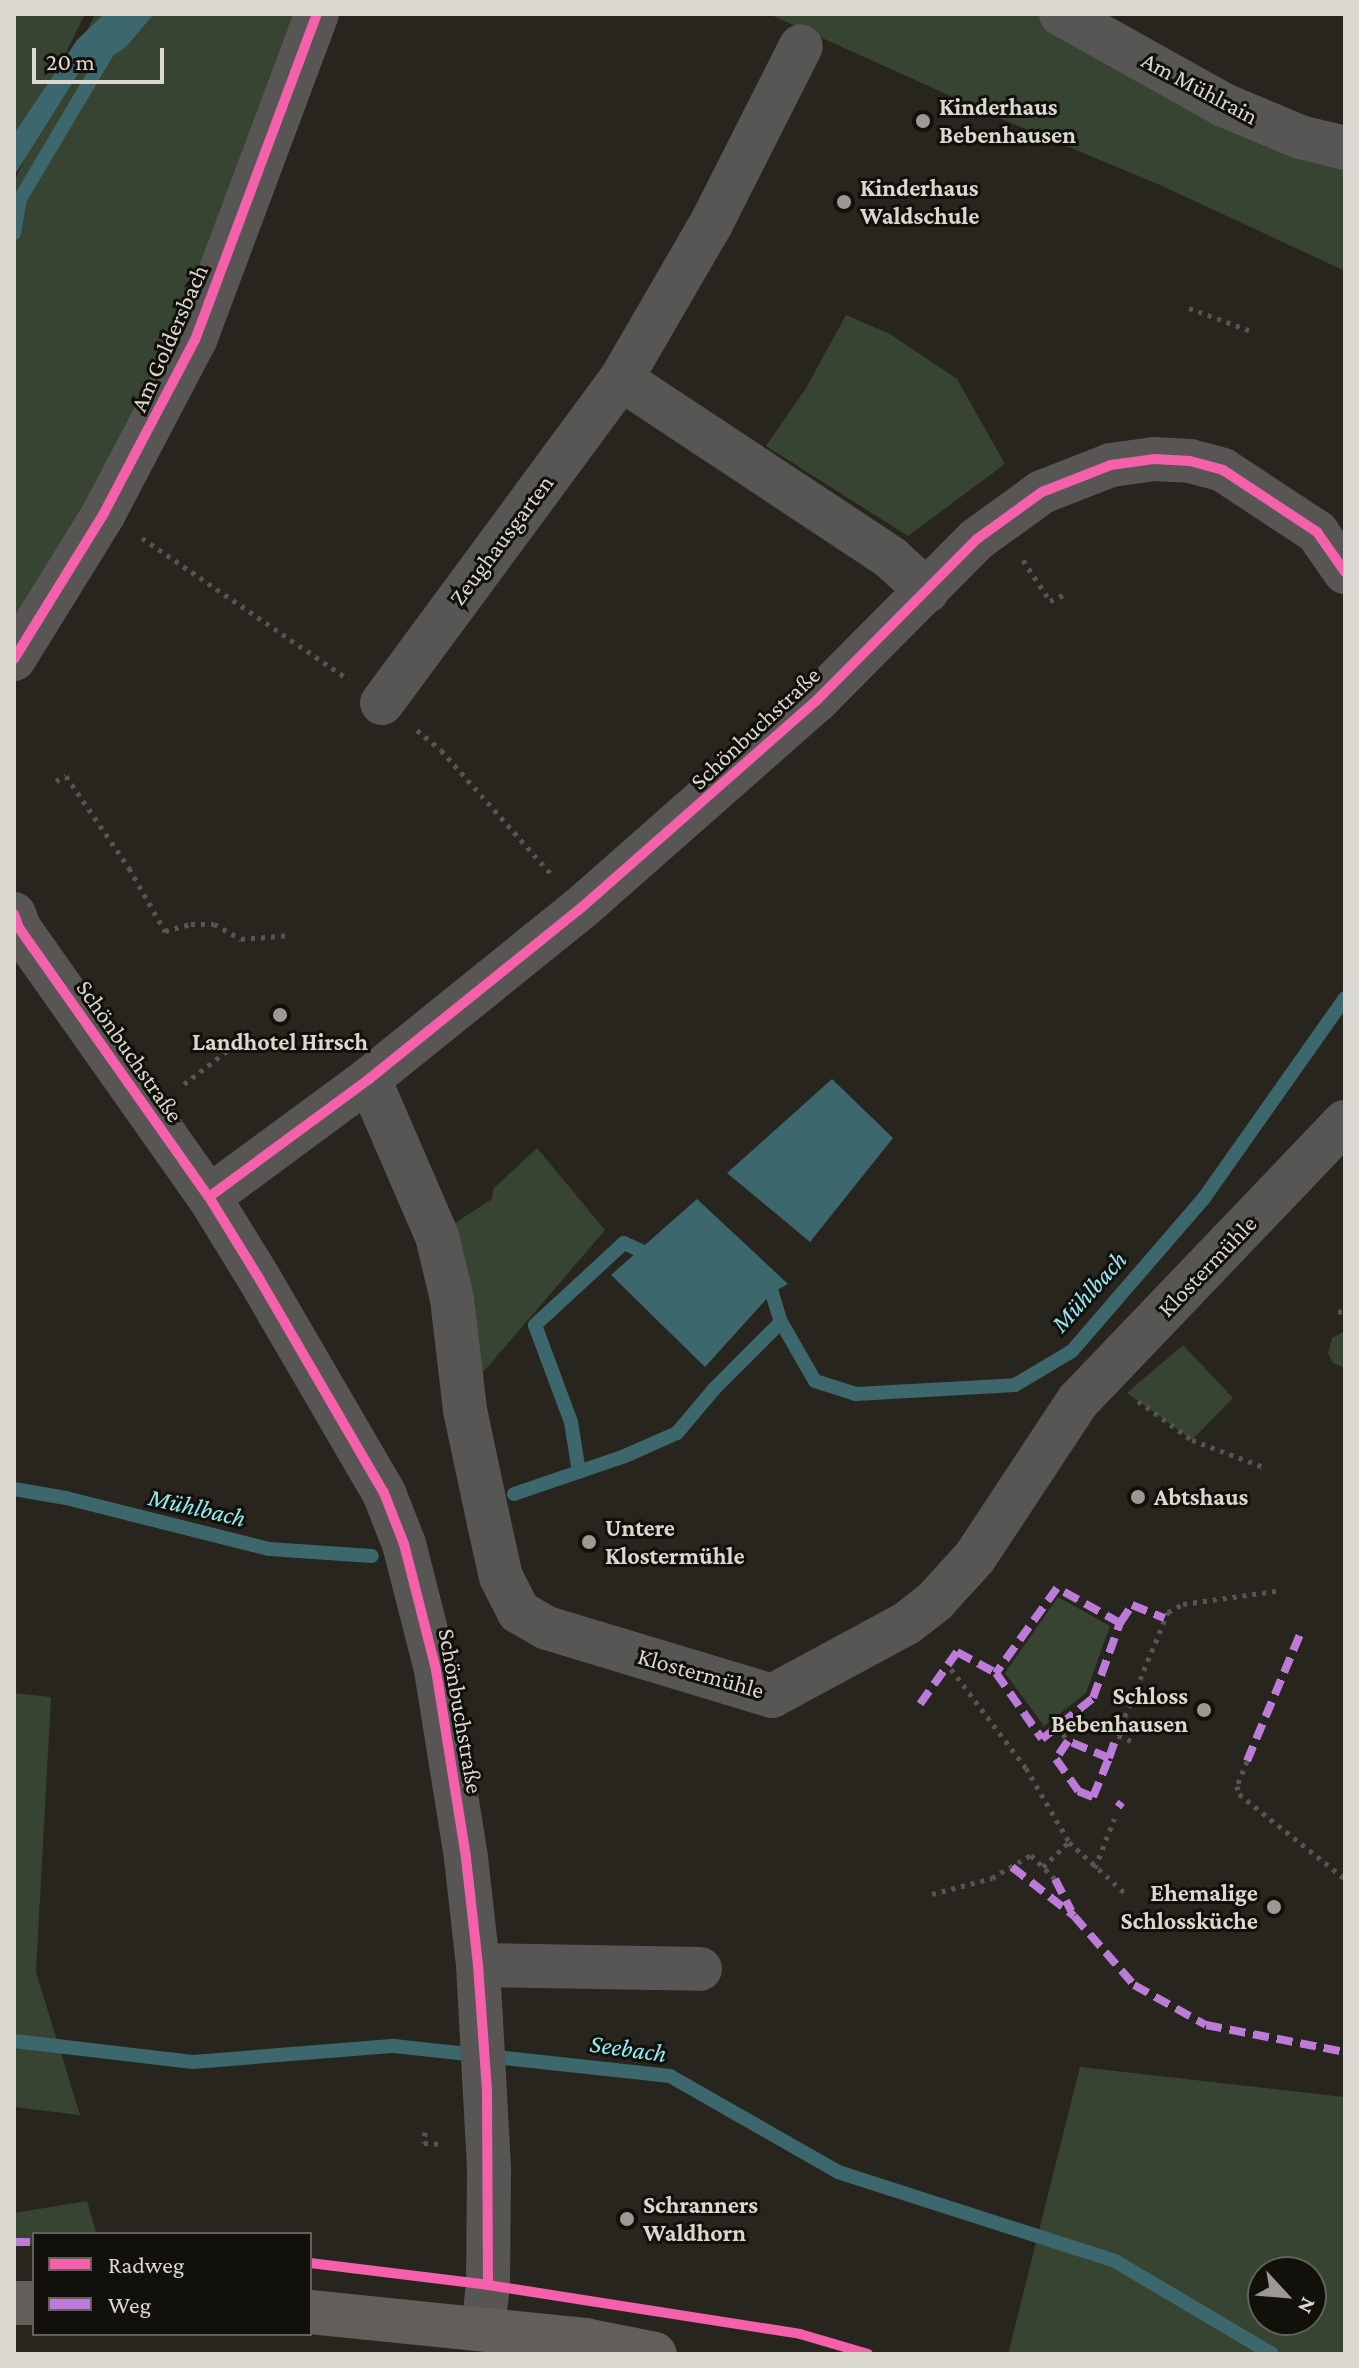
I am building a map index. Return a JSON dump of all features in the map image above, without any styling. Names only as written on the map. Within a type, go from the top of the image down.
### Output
[{"type":"main road","points":[[312,2312],[585,2340],[655,2354]]},
{"type":"street","name":"Am Goldersbach","points":[[14,659],[104,513],[195,340],[317,14]]},
{"type":"street","name":"Am Mühlrain","points":[[1061,14],[1224,105],[1300,137],[1345,148]]},
{"type":"street","name":"Zeughausgarten","points":[[382,703],[621,379],[711,224],[801,46]]},
{"type":"street","points":[[621,379],[891,558],[927,591]]},
{"type":"street","name":"Schönbuchstraße","points":[[209,1197],[369,1079],[581,908],[817,700],[999,522],[1042,492],[1111,465],[1154,459],[1190,461],[1223,470],[1317,532],[1345,572]]},
{"type":"street","name":"Schönbuchstraße","points":[[16,923],[209,1197],[357,1443],[384,1493],[404,1544],[436,1670],[464,1843],[478,1965],[487,2092],[488,2263],[483,2328]]},
{"type":"street","name":"Klostermühle","points":[[369,1079],[437,1236],[452,1299],[465,1410],[489,1523],[501,1577],[519,1612],[547,1628],[772,1696],[907,1623],[943,1594],[975,1557],[1078,1401],[1345,1122]]},
{"type":"street","points":[[478,1965],[700,1969]]},
{"type":"path","points":[[1189,308],[1251,331]]},
{"type":"path","points":[[104,513],[382,703],[441,750],[581,908]]},
{"type":"path","points":[[999,522],[1050,601],[1068,593]]},
{"type":"path","points":[[56,781],[66,776],[129,868],[165,931],[191,924],[214,924],[241,939],[291,935]]},
{"type":"path","points":[[147,1110],[227,1051]]},
{"type":"path","points":[[1338,1311],[1345,1313]]},
{"type":"path","points":[[1127,1393],[1192,1440],[1266,1468]]},
{"type":"path","points":[[1131,1741],[1117,1735],[1168,1612],[1183,1604],[1282,1590]]},
{"type":"path","points":[[951,1669],[1026,1768],[1069,1842],[1127,1895]]},
{"type":"path","points":[[1057,1726],[1068,1741]]},
{"type":"path","points":[[1247,1761],[1237,1786],[1239,1794],[1345,1879]]},
{"type":"path","points":[[1095,1868],[1114,1819]]},
{"type":"path","points":[[1043,1867],[1069,1842]]},
{"type":"path","points":[[932,1894],[992,1878],[1031,1855],[1055,1879]]},
{"type":"green space","points":[[14,14],[85,14],[14,159]]},
{"type":"green space","points":[[95,14],[307,14],[195,340],[14,626],[14,181]]},
{"type":"green space","points":[[769,14],[1061,14],[1345,148],[1345,271],[1160,185],[997,117]]},
{"type":"green space","points":[[846,315],[890,334],[957,379],[1005,464],[908,536],[766,446],[806,388]]},
{"type":"green space","points":[[537,1148],[605,1230],[473,1384],[452,1225],[492,1199],[493,1189]]},
{"type":"green space","points":[[1345,1331],[1345,1368],[1333,1363],[1328,1353],[1332,1338]]},
{"type":"green space","points":[[1183,1345],[1233,1398],[1192,1440],[1127,1393]]},
{"type":"green space","points":[[1058,1597],[1110,1626],[1086,1693],[1044,1726],[1005,1673]]},
{"type":"green space","points":[[14,1693],[51,1697],[36,1972],[80,2115],[14,2107]]},
{"type":"green space","points":[[1080,2067],[1345,2097],[1345,2354],[1008,2354]]},
{"type":"green space","points":[[87,2201],[96,2232],[32,2232],[32,2244],[14,2247],[14,2213]]},
{"type":"water","points":[[104,14],[154,14],[125,48],[109,58],[86,61],[14,176],[14,134],[77,40]]},
{"type":"water","points":[[832,1079],[893,1138],[810,1242],[727,1173]]},
{"type":"water","points":[[697,1199],[788,1284],[772,1293],[705,1367],[611,1275]]},
{"type":"waterway","points":[[14,233],[20,199],[130,14]]},
{"type":"waterway","name":"Mühlbach","points":[[755,1287],[772,1293],[781,1322],[815,1381],[856,1394],[1015,1385],[1072,1351],[1204,1198],[1345,998]]},
{"type":"waterway","name":"Mühlbach","points":[[579,1472],[571,1422],[535,1325],[624,1243],[654,1257]]},
{"type":"waterway","name":"Mühlbach","points":[[514,1494],[625,1456],[677,1433],[714,1389],[781,1322]]},
{"type":"waterway","name":"Mühlbach","points":[[14,1489],[66,1498],[269,1549],[372,1556]]},
{"type":"waterway","name":"Seebach","points":[[14,2041],[193,2062],[394,2046],[670,2076],[838,2172],[1115,2261],[1272,2354]]},
{"type":"marked path","points":[[1120,1623],[1057,1588],[996,1673],[1042,1739],[1093,1698],[1120,1623],[1132,1605],[1164,1618]]},
{"type":"marked path","points":[[1247,1761],[1300,1634]]},
{"type":"marked path","points":[[920,1704],[957,1652],[996,1673]]},
{"type":"marked path","points":[[1109,1758],[1068,1741],[1056,1759],[1078,1791],[1093,1797],[1109,1758],[1117,1735]]},
{"type":"marked path","points":[[1118,1807],[1122,1802]]},
{"type":"marked path","points":[[1012,1867],[1074,1916],[1134,1985],[1206,2025],[1345,2052]]},
{"type":"marked path","points":[[1055,1879],[1071,1911]]},
{"type":"marked path","points":[[14,2242],[32,2242]]},
{"type":"cycle path","points":[[14,659],[104,513],[195,340],[317,14]]},
{"type":"cycle path","points":[[209,1197],[369,1079],[581,908],[817,700],[977,539],[1042,492],[1111,465],[1154,459],[1190,461],[1223,470],[1317,532],[1345,572]]},
{"type":"cycle path","points":[[14,914],[19,928],[209,1197],[384,1493],[404,1544],[436,1670],[466,1858],[487,2092],[488,2285]]},
{"type":"cycle path","points":[[312,2263],[488,2285],[800,2334],[868,2354]]},
{"type":"place","name":"Kinderhaus Bebenhausen","points":[[923,121]]},
{"type":"place","name":"Kinderhaus Waldschule","points":[[844,202]]},
{"type":"place","name":"Landhotel Hirsch","points":[[280,1015]]},
{"type":"place","name":"Abtshaus","points":[[1138,1497]]},
{"type":"place","name":"Untere Klostermühle","points":[[589,1542]]},
{"type":"place","name":"Schloss Bebenhausen","points":[[1204,1710]]},
{"type":"place","name":"Ehemalige Schlossküche","points":[[1274,1907]]},
{"type":"place","name":"Schranners Waldhorn","points":[[627,2219]]}]
